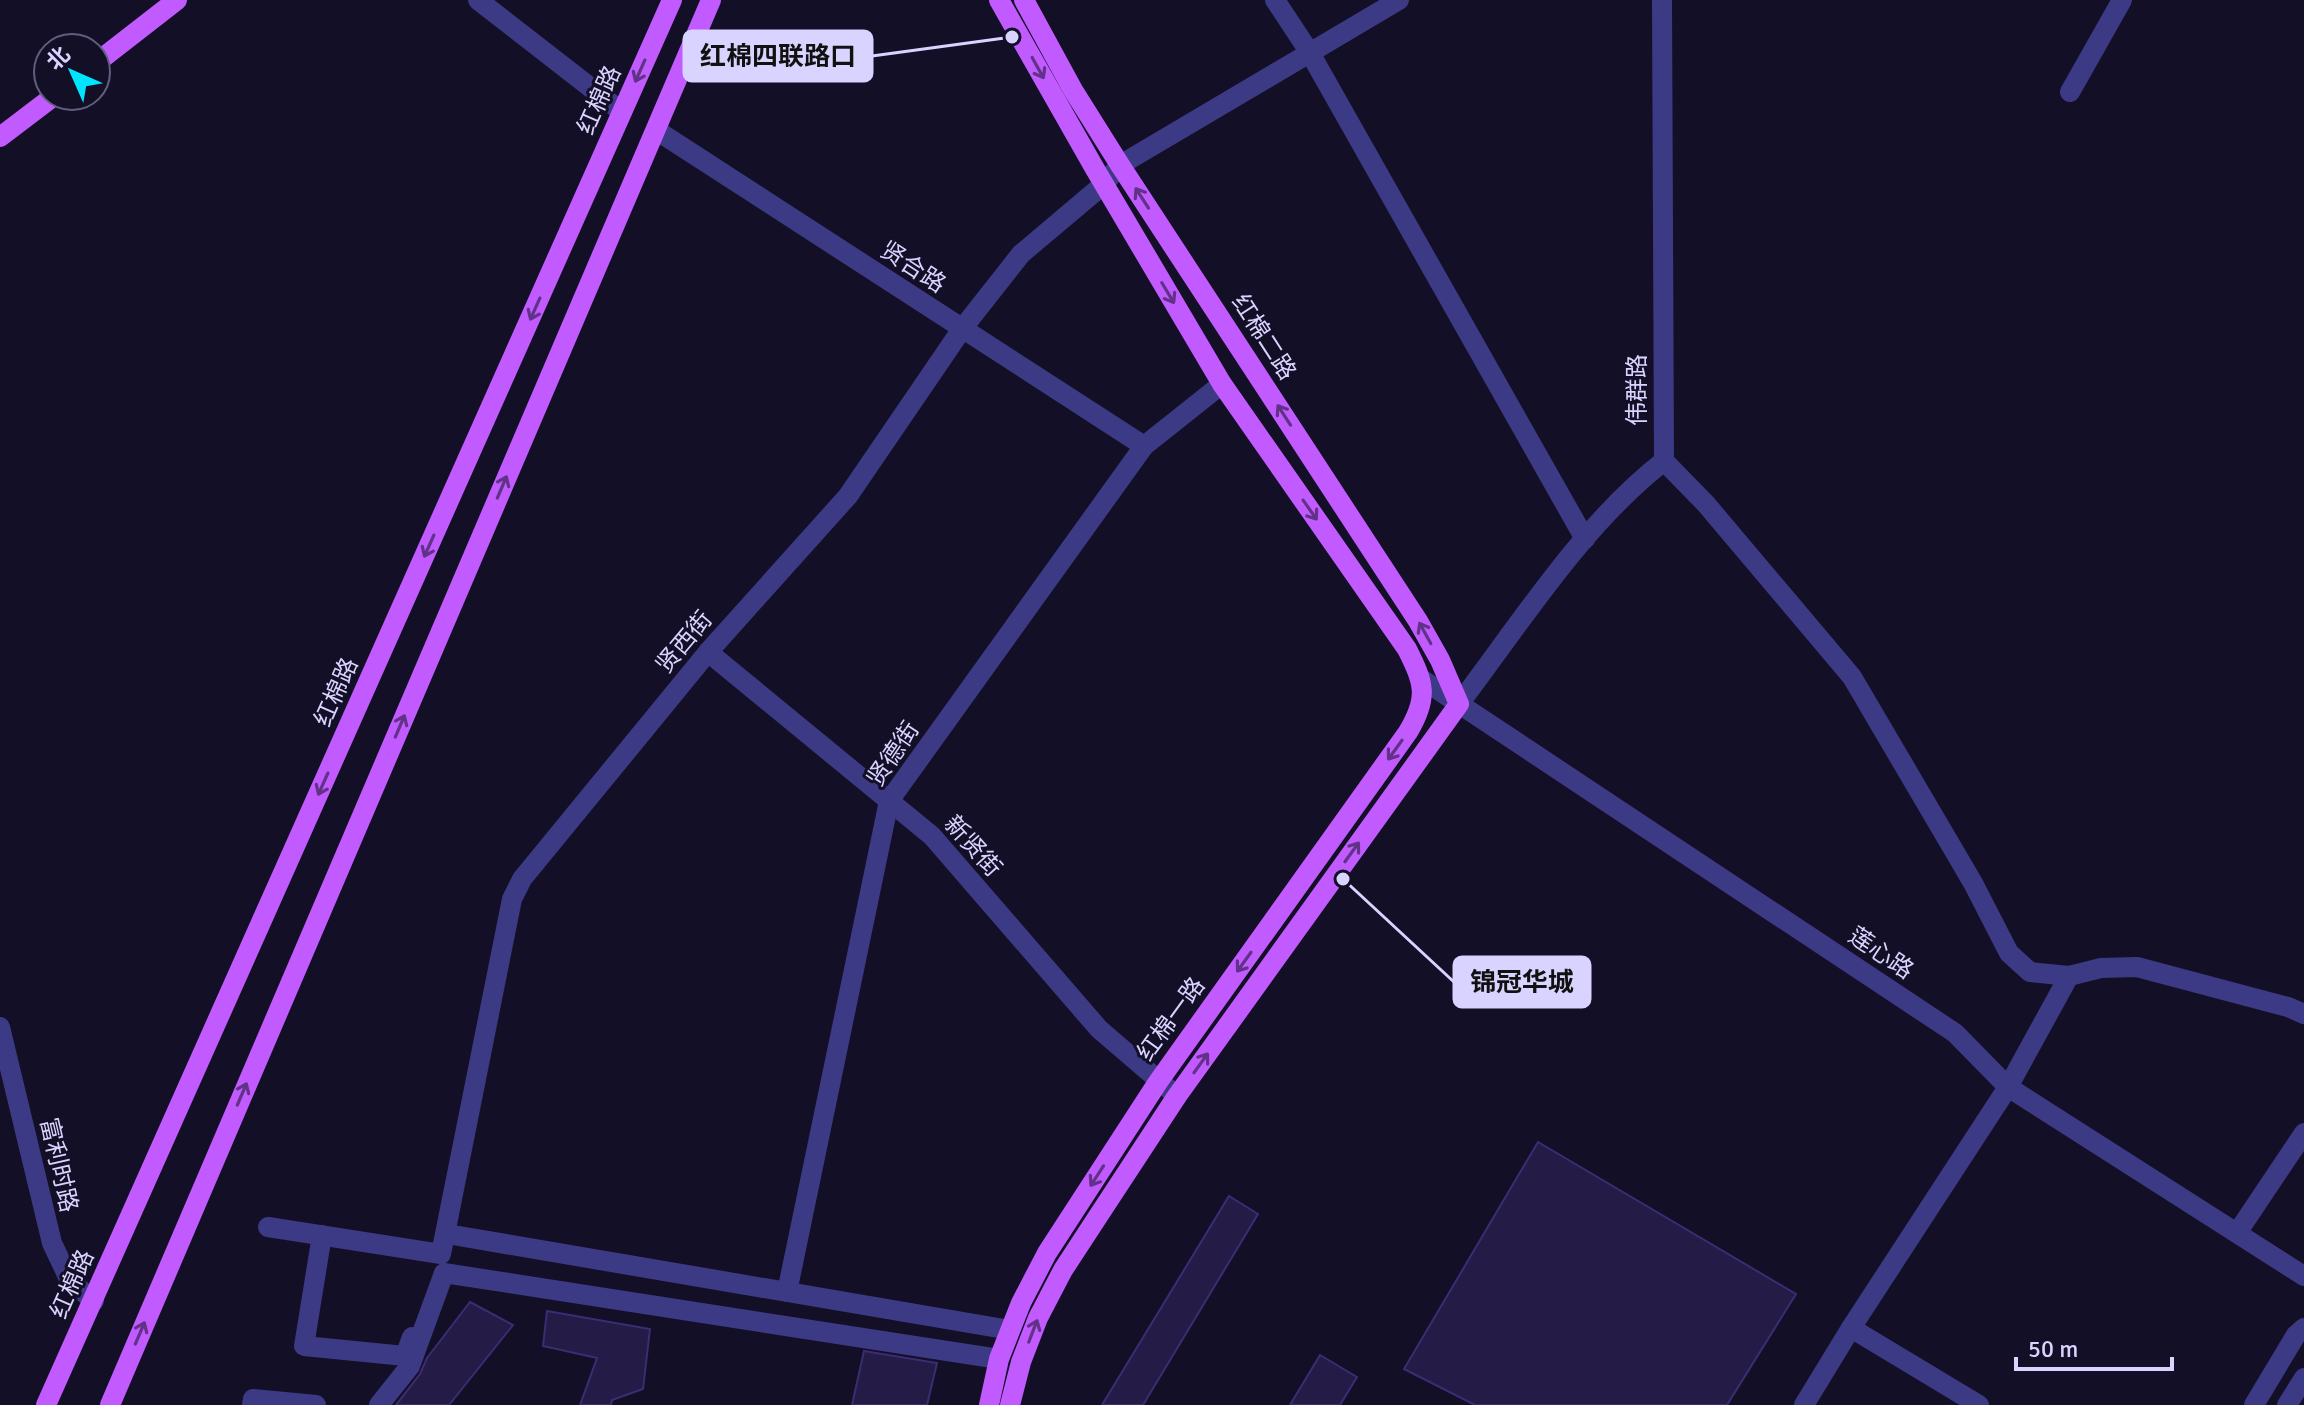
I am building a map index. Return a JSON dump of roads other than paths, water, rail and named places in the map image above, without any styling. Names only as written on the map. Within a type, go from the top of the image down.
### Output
[{"type":"main road","points":[[112,51],[177,0]]},
{"type":"main road","name":"红棉路","points":[[46,1405],[672,0]]},
{"type":"main road","points":[[110,1405],[711,0]]},
{"type":"main road","points":[[999,0],[1222,384],[1403,642],[1423,680]]},
{"type":"main road","name":"红棉二路","points":[[1024,0],[1073,90],[1120,165],[1418,621],[1440,660],[1459,704]]},
{"type":"main road","points":[[0,137],[33,112]]},
{"type":"main road","name":"红棉一路","points":[[989,1405],[999,1359],[1010,1330],[1047,1253],[1158,1082],[1408,732],[1418,716],[1423,699],[1423,680]]},
{"type":"main road","name":"红棉一路","points":[[1010,1405],[1032,1333],[1057,1282],[1177,1096],[1459,704]]},
{"type":"street","points":[[478,0],[622,112]]},
{"type":"street","points":[[1275,0],[1310,53],[1585,539]]},
{"type":"street","name":"贤西街","points":[[322,1235],[304,1346],[405,1356],[444,1244],[512,899],[522,879],[708,652],[848,496],[962,329],[1021,254],[1104,184],[1120,165],[1399,0]]},
{"type":"street","name":"伟群路","points":[[1662,0],[1664,461]]},
{"type":"street","points":[[2070,92],[2122,0]]},
{"type":"street","name":"贤合路","points":[[656,130],[1144,446]]},
{"type":"street","name":"贤德街","points":[[787,1292],[889,801],[1144,446],[1222,384]]},
{"type":"street","points":[[1459,704],[1585,539],[1632,486],[1664,461],[1706,504],[1852,677],[1973,883],[2009,953],[2030,972],[2069,976],[2101,968],[2137,967],[2288,1007],[2304,1014]]},
{"type":"street","name":"新贤街","points":[[708,652],[932,836],[1099,1029],[1177,1096]]},
{"type":"street","name":"莲心路","points":[[1423,680],[1955,1033],[2008,1087],[2304,1276]]},
{"type":"street","points":[[1804,1405],[2008,1087],[2069,976]]},
{"type":"street","name":"富利时路","points":[[0,1027],[52,1243],[70,1281],[94,1301]]},
{"type":"street","points":[[2237,1233],[2304,1133]]},
{"type":"street","points":[[268,1227],[322,1235],[444,1244],[787,1292],[1010,1330]]},
{"type":"street","points":[[379,1405],[410,1366],[444,1273],[999,1359]]},
{"type":"street","points":[[1851,1328],[1979,1405]]},
{"type":"street","points":[[2254,1405],[2296,1335],[2304,1328]]},
{"type":"street","points":[[2287,1405],[2304,1378]]},
{"type":"street","points":[[252,1405],[253,1399],[316,1405]]},
{"type":"place","name":"红棉四联路口","points":[[1012,37]]},
{"type":"place","name":"锦冠华城","points":[[1343,879]]}]
